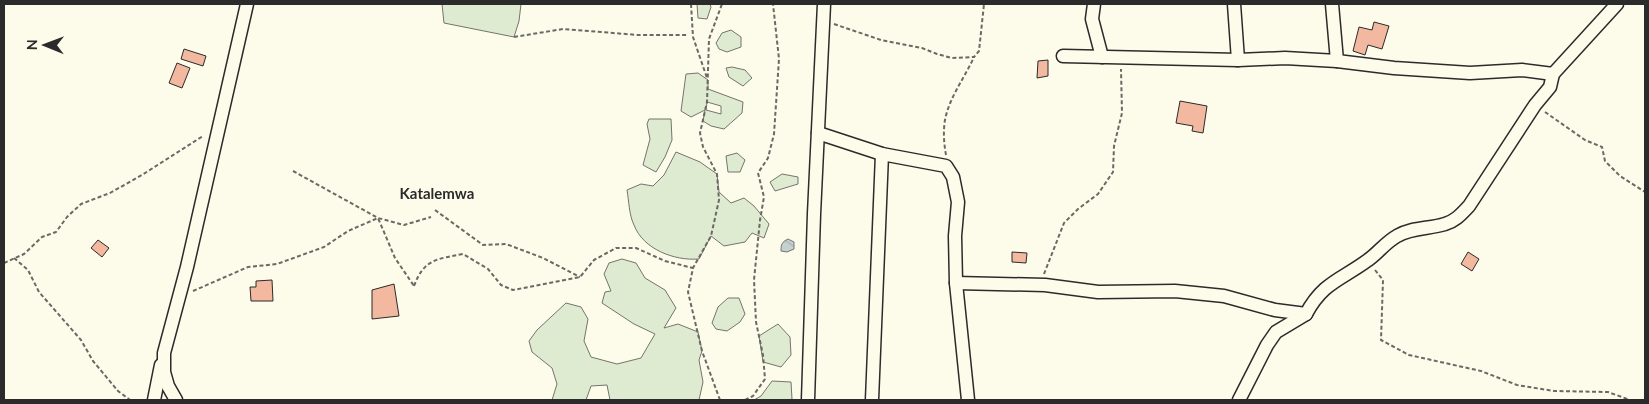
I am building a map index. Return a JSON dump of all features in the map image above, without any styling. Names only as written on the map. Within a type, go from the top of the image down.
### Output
[{"type":"street","points":[[154,400],[247,4]]},
{"type":"street","points":[[808,400],[824,4]]},
{"type":"street","points":[[1094,4],[1092,19],[1102,57]]},
{"type":"street","points":[[1234,4],[1238,60]]},
{"type":"street","points":[[1332,4],[1337,62]]},
{"type":"street","points":[[1239,400],[1276,332],[1306,314],[1313,300],[1333,281],[1367,261],[1397,236],[1415,229],[1446,224],[1458,218],[1469,206],[1550,87],[1553,74],[1617,4]]},
{"type":"street","points":[[1063,56],[1238,60],[1285,58],[1470,73],[1522,70],[1553,74]]},
{"type":"street","points":[[818,133],[882,154],[946,166],[953,177],[958,202],[955,236],[956,283],[968,400]]},
{"type":"street","points":[[872,400],[882,154]]},
{"type":"street","points":[[956,283],[1040,285],[1098,292],[1175,292],[1224,296],[1275,310],[1306,314]]},
{"type":"street","points":[[164,353],[164,372],[168,386],[176,400]]},
{"type":"path","points":[[691,4],[694,37],[708,80]]},
{"type":"path","points":[[720,400],[702,351],[688,292],[694,268],[712,236],[719,200],[717,174],[703,147],[700,133],[707,102],[709,39],[722,4]]},
{"type":"path","points":[[745,400],[754,396],[765,379],[763,355],[756,322],[754,280],[764,196],[758,173],[768,158],[774,134],[779,59],[773,4]]},
{"type":"path","points":[[946,166],[945,120],[953,98],[979,51],[984,4]]},
{"type":"path","points":[[823,19],[839,27],[881,40],[922,48],[952,58],[974,57]]},
{"type":"path","points":[[514,37],[563,29],[638,35],[688,35]]},
{"type":"path","points":[[1040,285],[1064,223],[1078,208],[1098,194],[1113,172],[1114,146],[1122,113],[1121,57]]},
{"type":"path","points":[[1536,105],[1585,140],[1602,146],[1605,161],[1620,176],[1645,192]]},
{"type":"path","points":[[4,263],[24,254],[42,237],[56,232],[67,217],[81,204],[110,193],[134,180],[200,137],[217,133]]},
{"type":"path","points":[[293,171],[378,218],[404,225],[431,217]]},
{"type":"path","points":[[435,210],[482,245],[506,244],[543,258],[580,277]]},
{"type":"path","points":[[378,218],[395,258],[414,286],[419,271],[436,260],[463,254],[488,269],[501,284],[513,290],[580,277],[594,260],[616,248],[636,248],[665,261],[694,268]]},
{"type":"path","points":[[178,298],[248,267],[277,264],[324,246],[348,231],[378,218]]},
{"type":"path","points":[[14,258],[28,270],[38,292],[81,340],[93,361],[118,391],[130,400]]},
{"type":"path","points":[[1367,261],[1383,280],[1381,340],[1409,355],[1481,371],[1517,385],[1554,391],[1608,392],[1630,400]]},
{"type":"green space","points":[[442,4],[521,4],[519,21],[514,37],[444,23]]},
{"type":"green space","points":[[697,4],[710,4],[711,7],[707,19],[698,18]]},
{"type":"green space","points":[[731,30],[741,37],[741,47],[727,52],[719,49],[716,43],[722,33]]},
{"type":"green space","points":[[732,67],[745,70],[752,78],[743,86],[729,77],[726,68]]},
{"type":"green space","points":[[698,73],[708,80],[708,89],[743,102],[742,113],[724,129],[711,126],[703,121],[705,110],[691,117],[681,111],[686,74]],"holes":[[[707,102],[721,106],[721,114],[706,110]]]},
{"type":"green space","points":[[649,119],[671,119],[672,140],[656,172],[643,165],[650,139],[647,124]]},
{"type":"green space","points":[[676,152],[700,162],[717,174],[719,192],[731,203],[744,198],[754,206],[769,224],[764,238],[752,233],[745,242],[724,246],[711,236],[699,259],[680,258],[660,252],[644,241],[632,221],[627,190],[641,184],[653,186],[664,175]]},
{"type":"green space","points":[[737,153],[745,160],[740,172],[728,172],[726,156]]},
{"type":"green space","points":[[782,174],[798,177],[798,184],[775,191],[770,182]]},
{"type":"green space","points":[[622,259],[636,263],[645,278],[665,290],[676,308],[664,328],[678,324],[698,332],[702,351],[699,360],[703,382],[699,400],[610,400],[607,385],[591,386],[586,400],[552,400],[557,384],[552,368],[532,352],[529,341],[537,330],[566,303],[581,307],[588,319],[584,341],[591,357],[617,364],[641,358],[655,334],[634,324],[602,303],[605,292],[611,291],[604,274],[609,263]]},
{"type":"green space","points":[[728,298],[739,298],[745,314],[740,322],[727,331],[716,329],[712,323],[718,307]]},
{"type":"green space","points":[[778,324],[790,337],[791,355],[781,367],[763,362],[759,336]]},
{"type":"green space","points":[[772,381],[791,382],[792,399],[754,400],[761,396]]},
{"type":"water","points":[[788,239],[794,242],[794,249],[787,252],[781,251],[782,243]]},
{"type":"building","points":[[1374,22],[1389,26],[1382,49],[1368,45],[1365,55],[1353,51],[1359,27],[1372,30]]},
{"type":"building","points":[[184,49],[206,56],[203,66],[181,59]]},
{"type":"building","points":[[1048,60],[1048,76],[1037,78],[1038,61]]},
{"type":"building","points":[[177,63],[190,68],[182,88],[169,83]]},
{"type":"building","points":[[1180,101],[1207,106],[1203,133],[1192,131],[1193,126],[1176,123]]},
{"type":"building","points":[[98,240],[109,248],[102,257],[91,248]]},
{"type":"building","points":[[1012,252],[1027,253],[1026,263],[1012,262]]},
{"type":"building","points":[[1468,252],[1479,259],[1472,271],[1461,264]]},
{"type":"building","points":[[272,280],[273,301],[251,301],[250,287],[256,287],[256,281]]},
{"type":"building","points":[[394,284],[399,316],[372,319],[372,290]]},
{"type":"district","name":"Katalemwa","points":[[437,194]]}]
